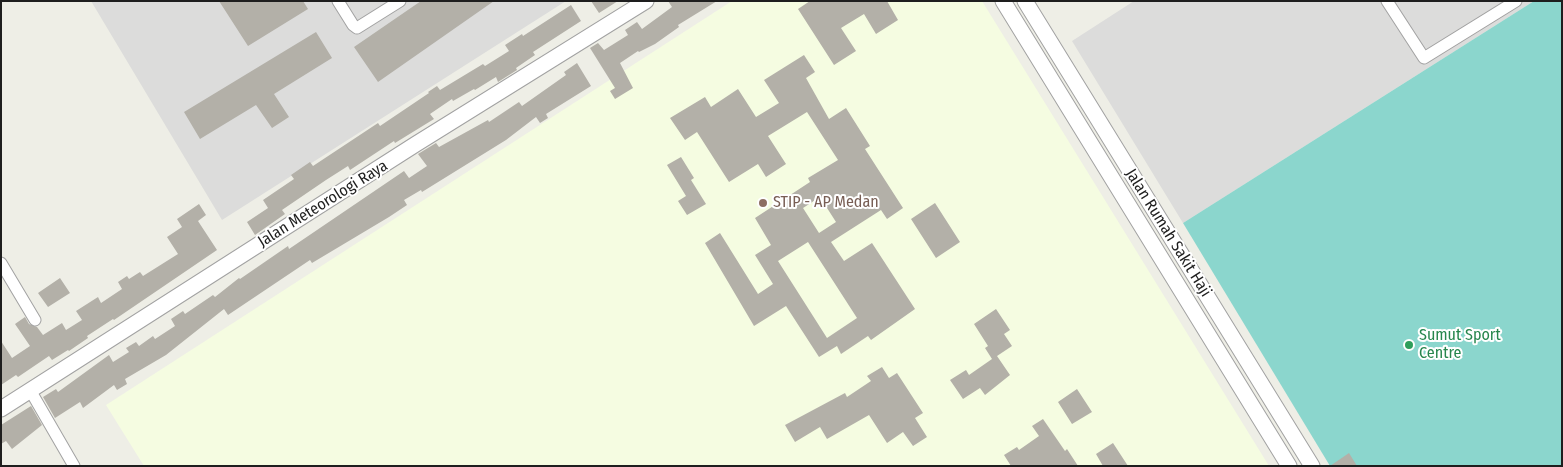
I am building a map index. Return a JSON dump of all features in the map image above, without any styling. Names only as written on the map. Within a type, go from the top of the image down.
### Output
[{"type":"street","points":[[338,1],[353,25],[358,28],[400,1]]},
{"type":"street","name":"Jalan Meteorologi Raya","points":[[1,408],[416,144],[646,1]]},
{"type":"street","name":"Jalan Rumah Sakit Haji","points":[[1003,1],[1289,466]]},
{"type":"street","name":"Jalan Rumah Sakit Haji","points":[[1025,1],[1312,466]]},
{"type":"street","points":[[1387,1],[1425,58],[1516,1]]},
{"type":"street","points":[[1,263],[35,320]]},
{"type":"street","points":[[30,390],[74,466]]},
{"type":"shaded area","points":[[91,1],[566,1],[222,220]]},
{"type":"shaded area","name":"STIP - AP Medan","points":[[732,1],[982,1],[1269,466],[144,466],[106,405]]},
{"type":"shaded area","points":[[1134,1],[1534,1],[1183,223],[1072,41]]},
{"type":"shaded area","name":"Sumut Sport Centre","points":[[1534,1],[1562,1],[1562,466],[1330,466],[1183,223]]},
{"type":"building","points":[[219,1],[303,1],[308,9],[248,46]]},
{"type":"building","points":[[421,1],[494,1],[378,82],[354,47]]},
{"type":"building","points":[[591,1],[618,1],[599,13]]},
{"type":"building","points":[[668,1],[717,1],[678,25],[679,27],[655,44],[638,51],[620,63],[633,88],[615,99],[610,91],[615,88],[590,48],[598,43],[604,50],[628,35],[625,30],[637,22],[642,29],[672,7]]},
{"type":"building","points":[[810,1],[887,1],[898,20],[876,34],[864,14],[841,28],[856,51],[834,65],[798,9]]},
{"type":"building","points":[[571,5],[581,21],[533,52],[535,55],[516,68],[517,70],[498,82],[496,77],[453,101],[452,99],[430,114],[434,119],[395,143],[394,141],[350,170],[348,166],[326,180],[282,210],[285,214],[255,235],[247,222],[268,208],[263,200],[294,179],[291,175],[310,162],[313,166],[378,123],[380,126],[437,86],[440,90],[483,64],[485,66],[509,51],[505,45],[522,34],[523,36]]},
{"type":"building","points":[[316,32],[332,58],[274,94],[289,117],[272,128],[256,105],[200,139],[184,112]]},
{"type":"building","points":[[804,55],[815,72],[806,78],[829,119],[846,108],[870,146],[865,149],[903,208],[887,219],[881,210],[831,242],[844,261],[872,243],[915,309],[871,340],[868,336],[841,354],[837,346],[819,357],[786,306],[754,326],[705,243],[720,233],[758,294],[773,284],[755,255],[771,245],[755,218],[810,182],[808,178],[838,160],[807,112],[768,136],[786,164],[766,177],[758,164],[729,182],[697,132],[685,140],[670,118],[705,97],[711,107],[738,89],[756,117],[779,103],[764,80]],"holes":[[[820,197],[836,222],[819,233],[803,208]],[[808,242],[857,318],[827,338],[778,261]]]},
{"type":"building","points":[[577,63],[591,86],[546,114],[548,118],[540,123],[536,117],[506,140],[422,192],[421,190],[404,200],[407,205],[389,217],[312,263],[310,260],[228,315],[224,309],[166,355],[125,379],[127,384],[117,390],[114,385],[83,408],[80,402],[55,418],[43,397],[56,389],[58,392],[109,355],[113,362],[129,352],[126,348],[136,342],[139,346],[153,336],[155,339],[175,326],[171,319],[183,311],[185,314],[213,295],[215,297],[239,278],[288,246],[289,249],[404,171],[409,178],[427,166],[418,154],[436,143],[439,147],[488,120],[489,122],[519,102],[522,106],[566,75],[564,72]]},
{"type":"building","points":[[681,157],[694,178],[691,180],[706,204],[687,215],[678,201],[686,196],[667,165]]},
{"type":"building","points":[[935,203],[960,242],[936,258],[911,219]]},
{"type":"building","points":[[199,204],[206,215],[198,221],[217,250],[114,320],[87,336],[88,338],[69,351],[52,360],[49,356],[18,377],[16,375],[1,385],[1,341],[12,358],[30,346],[15,324],[25,317],[29,324],[37,327],[43,335],[62,323],[66,330],[82,320],[76,311],[98,297],[101,303],[122,289],[118,282],[127,276],[129,279],[140,272],[143,276],[178,254],[167,237],[182,227],[177,219]]},
{"type":"building","points":[[60,278],[70,293],[48,307],[38,293]]},
{"type":"building","points":[[996,309],[1010,330],[1004,334],[1012,346],[997,356],[1010,375],[985,395],[980,388],[963,399],[950,380],[966,370],[969,375],[992,359],[985,348],[988,346],[974,324]]},
{"type":"building","points":[[882,367],[889,378],[897,373],[923,413],[915,418],[927,437],[913,446],[903,432],[887,443],[869,415],[827,439],[820,427],[795,442],[785,425],[845,393],[847,397],[871,381],[867,376]]},
{"type":"building","points":[[1077,389],[1092,412],[1072,424],[1058,402]]},
{"type":"building","points":[[31,406],[42,425],[12,449],[6,441],[1,444],[1,425]]},
{"type":"building","points":[[1043,419],[1078,466],[1011,466],[1004,455],[1017,447],[1019,450],[1039,436],[1032,426]]},
{"type":"building","points":[[1113,443],[1128,466],[1103,466],[1096,454]]},
{"type":"building","points":[[1349,453],[1357,466],[1330,466]]},
{"type":"place","name":"STIP - AP Medan","points":[[763,203]]},
{"type":"place","name":"Sumut Sport Centre","points":[[1409,345]]}]
